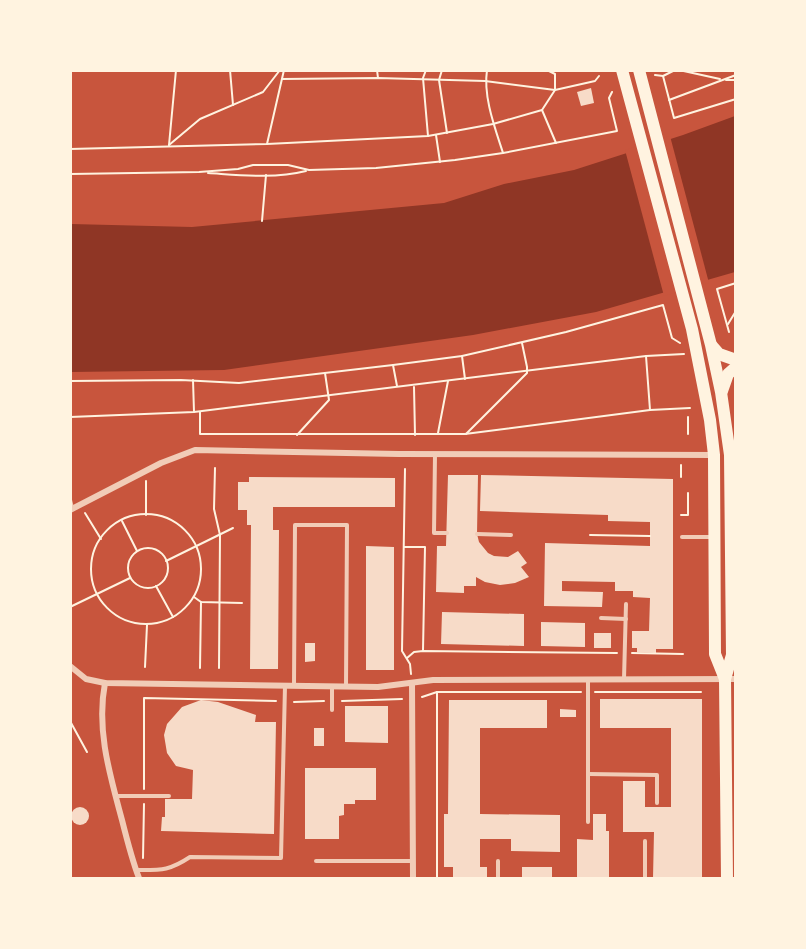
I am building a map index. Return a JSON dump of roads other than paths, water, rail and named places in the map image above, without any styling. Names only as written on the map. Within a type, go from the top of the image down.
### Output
[{"type":"main road","points":[[622,70],[692,328],[707,397],[714,455],[715,654],[730,679]]},
{"type":"main road","points":[[639,70],[711,345],[733,455],[732,655],[727,879]]},
{"type":"main road","points":[[711,345],[719,354],[735,360]]},
{"type":"main road","points":[[721,392],[728,374],[735,367]]},
{"type":"main road","points":[[721,392],[735,411]]},
{"type":"main road","points":[[714,455],[733,455]]},
{"type":"street","points":[[71,509],[161,463],[195,450],[714,455]]},
{"type":"street","points":[[70,666],[86,679],[105,683],[378,687],[433,681],[730,679]]},
{"type":"street","points":[[105,683],[101,720],[103,744],[139,879]]},
{"type":"street","points":[[412,683],[413,879]]},
{"type":"lane","points":[[435,454],[434,533],[447,533]]},
{"type":"lane","points":[[70,500],[71,509]]},
{"type":"lane","points":[[294,686],[295,525],[347,525],[346,686]]},
{"type":"lane","points":[[477,534],[511,535]]},
{"type":"lane","points":[[682,537],[715,537]]},
{"type":"lane","points":[[624,679],[626,604]]},
{"type":"lane","points":[[601,618],[626,619]]},
{"type":"lane","points":[[588,679],[588,822]]},
{"type":"lane","points":[[135,870],[162,870],[178,865],[190,857],[281,858],[285,686]]},
{"type":"lane","points":[[332,686],[332,710]]},
{"type":"lane","points":[[588,774],[657,775],[657,803]]},
{"type":"lane","points":[[116,796],[169,796]]},
{"type":"lane","points":[[645,841],[645,879]]},
{"type":"lane","points":[[316,861],[413,861]]},
{"type":"lane","points":[[498,861],[498,879]]}]
